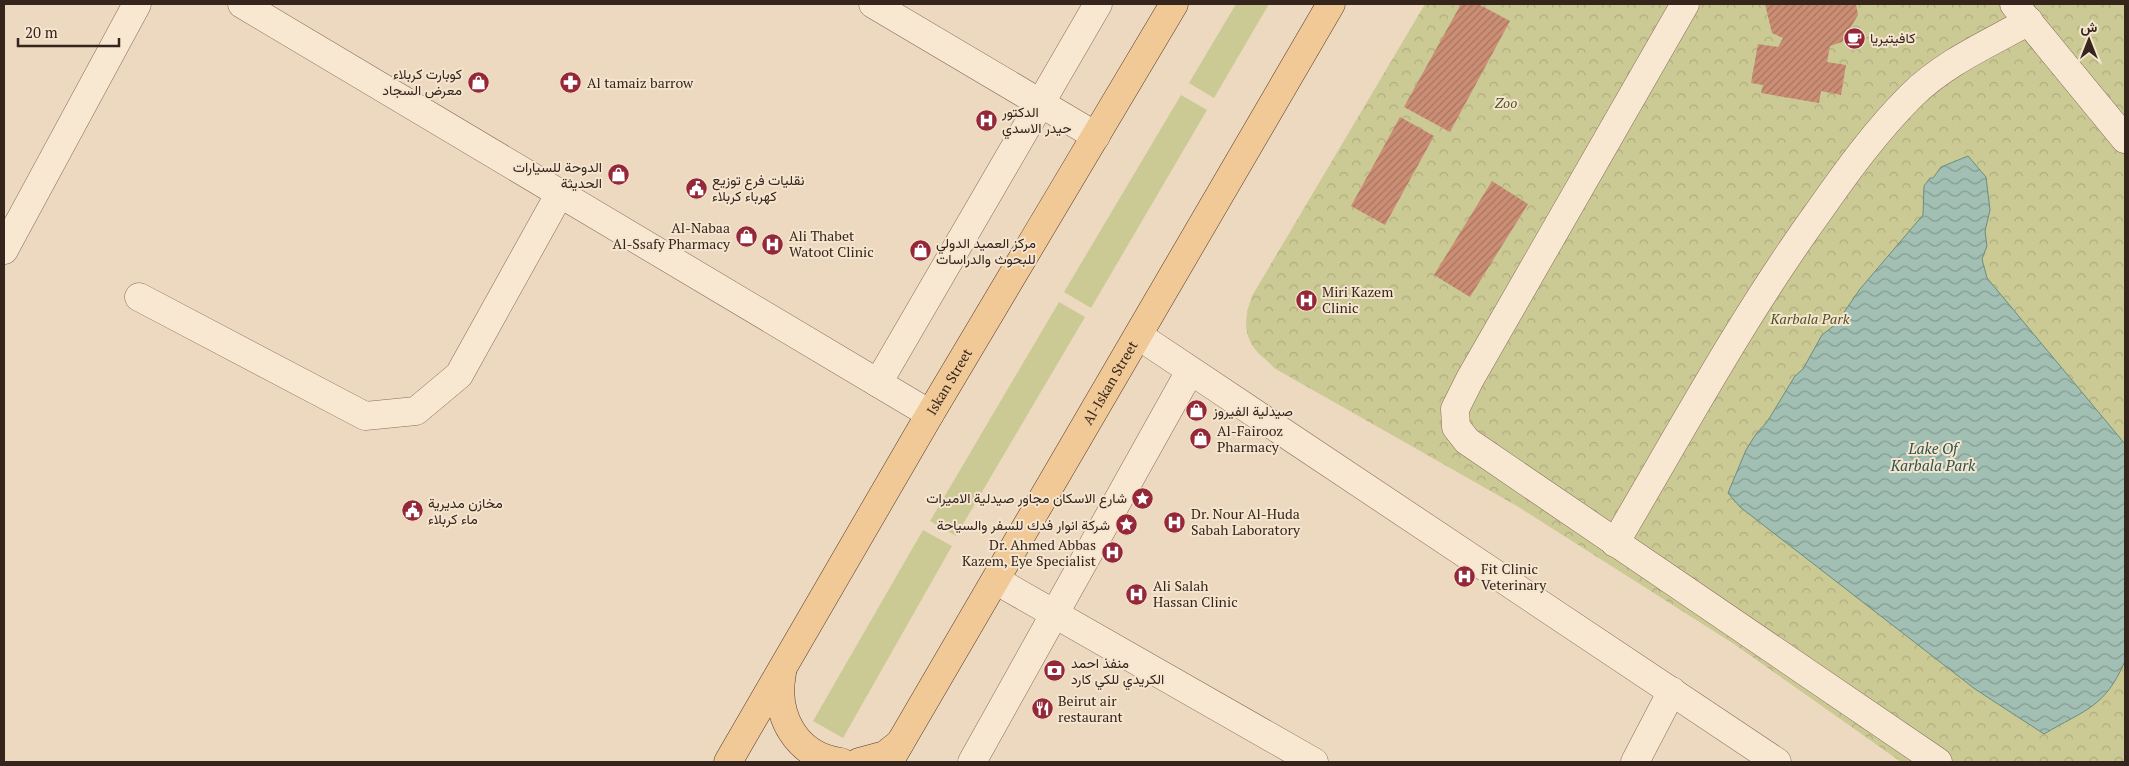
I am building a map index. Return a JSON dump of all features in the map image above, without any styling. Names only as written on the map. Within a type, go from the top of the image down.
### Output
[{"type":"main road","name":"Iskan Street","points":[[728,762],[930,414],[1174,4]]},
{"type":"main road","name":"Al-Iskan Street","points":[[895,753],[997,581],[1331,4]]},
{"type":"main road","points":[[783,670],[779,688],[781,707],[787,725],[798,740],[812,753],[830,761],[840,762]]},
{"type":"main road","points":[[859,762],[895,753]]},
{"type":"street","points":[[4,250],[137,4]]},
{"type":"street","points":[[242,4],[930,414]]},
{"type":"street","points":[[873,4],[1096,136]]},
{"type":"street","points":[[878,383],[1098,4]]},
{"type":"street","points":[[1685,4],[1455,410],[1456,427],[1467,441],[1938,762]]},
{"type":"street","points":[[1615,543],[1740,329],[1799,238],[1857,158],[1912,96],[1949,66],[2021,13],[2125,139]]},
{"type":"street","points":[[139,297],[365,416],[416,411],[459,375],[560,193]]},
{"type":"street","points":[[1139,336],[1777,762]]},
{"type":"street","points":[[972,762],[1190,371]]},
{"type":"street","points":[[997,581],[1314,762]]},
{"type":"street","points":[[1635,762],[1672,691]]},
{"type":"green space","points":[[1236,4],[1269,4],[1214,98],[1189,83]]},
{"type":"green space","name":"Karbala Park","points":[[1425,4],[2125,4],[2125,762],[1901,762],[1734,644],[1517,506],[1274,368],[1260,355],[1250,341],[1246,327],[1247,312],[1252,296]]},
{"type":"green space","points":[[1181,95],[1207,110],[1091,308],[1064,292]]},
{"type":"green space","points":[[1059,302],[1085,317],[956,536],[930,521]]},
{"type":"green space","points":[[923,530],[952,546],[843,738],[813,721]]},
{"type":"water","name":"Lake Of Karbala Park","points":[[1968,156],[1986,177],[1990,210],[1985,231],[1987,246],[1982,259],[1987,278],[2125,444],[2125,661],[2110,689],[2101,698],[2082,713],[2044,734],[1975,689],[1740,507],[1728,493],[1746,450],[1756,434],[1767,422],[1795,376],[1803,369],[1822,335],[1836,324],[1860,289],[1923,215],[1924,186],[1941,167]]},
{"type":"building","points":[[1461,4],[1478,4],[1510,21],[1450,132],[1404,107]]},
{"type":"building","points":[[1765,4],[1856,4],[1858,15],[1842,42],[1830,46],[1827,62],[1846,65],[1841,95],[1821,91],[1819,103],[1761,93],[1763,85],[1751,83],[1758,44],[1778,47],[1783,38],[1772,33]]},
{"type":"building","points":[[1400,117],[1434,136],[1385,225],[1351,206]]},
{"type":"building","points":[[1492,181],[1528,204],[1470,297],[1434,275]]},
{"type":"place","name":"كافيتيريا","points":[[1854,38]]},
{"type":"place","name":"كوبارت كربلاء معرض السجاد","points":[[478,82]]},
{"type":"place","name":"Al tamaiz barrow","points":[[571,83]]},
{"type":"place","name":"الدكتور حيدر الاسدي","points":[[986,120]]},
{"type":"place","name":"الدوحة للسيارات الحديثة","points":[[618,175]]},
{"type":"place","name":"نقليات فرع توزيع كهرباء كربلاء","points":[[696,188]]},
{"type":"place","name":"Al-Nabaa Al-Ssafy Pharmacy","points":[[746,236]]},
{"type":"place","name":"Ali Thabet Watoot Clinic","points":[[773,244]]},
{"type":"place","name":"مركز العميد الدولي للبحوث والدراسات","points":[[920,251]]},
{"type":"place","name":"Miri Kazem Clinic","points":[[1306,300]]},
{"type":"place","name":"صيدلية الفيروز","points":[[1197,411]]},
{"type":"place","name":"Al-Fairooz Pharmacy","points":[[1201,439]]},
{"type":"place","name":"شارع الاسكان مجاور صيدلية الاميرات","points":[[1143,498]]},
{"type":"place","name":"مخازن مديرية ماء كربلاء","points":[[412,511]]},
{"type":"place","name":"Dr. Nour Al-Huda Sabah Laboratory","points":[[1175,522]]},
{"type":"place","name":"شركة انوار فدك للسفر والسياحة","points":[[1126,525]]},
{"type":"place","name":"Dr. Ahmed Abbas Kazem, Eye Specialist","points":[[1112,553]]},
{"type":"place","name":"Fit Clinic Veterinary","points":[[1465,577]]},
{"type":"place","name":"Ali Salah Hassan Clinic","points":[[1137,594]]},
{"type":"place","name":"منفذ احمد الكريدي للكي كارد","points":[[1055,671]]},
{"type":"place","name":"Beirut air restaurant","points":[[1042,709]]},
{"type":"park label","name":"Zoo","points":[[1506,103]]}]
